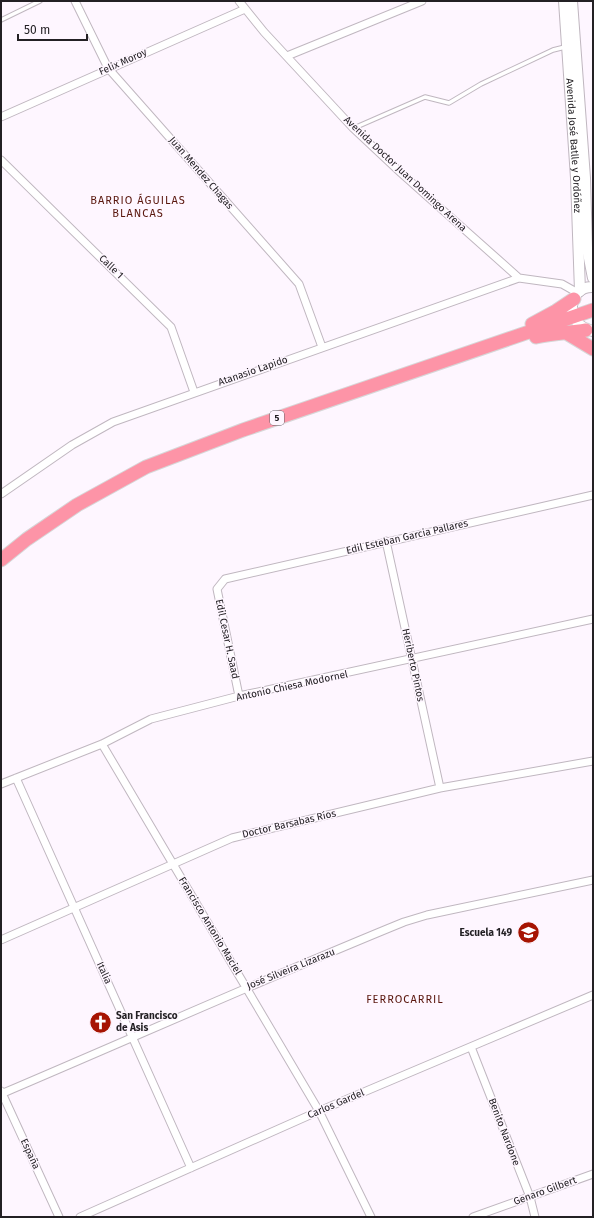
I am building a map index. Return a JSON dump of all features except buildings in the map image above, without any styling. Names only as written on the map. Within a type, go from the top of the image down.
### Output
[{"type":"highway","points":[[509,339],[526,327],[556,311],[577,295]]},
{"type":"highway","name":"5","points":[[1,560],[27,539],[77,505],[146,467],[242,430],[593,310]]},
{"type":"highway","points":[[509,339],[528,339],[552,333],[568,334],[589,330]]},
{"type":"highway","points":[[568,334],[593,349]]},
{"type":"street","name":"Juan Mendez Chagas","points":[[75,1],[108,68],[294,278],[302,291],[322,347]]},
{"type":"street","name":"Avenida Doctor Juan Domingo Arena","points":[[239,1],[286,56],[352,128],[519,278]]},
{"type":"street","points":[[286,56],[422,1]]},
{"type":"street","name":"Avenida José Batlle y Ordóñez","points":[[564,1],[571,47],[585,178],[583,249],[577,295],[572,311],[573,317]]},
{"type":"street","name":"Avenida José Batlle y Ordóñez","points":[[571,47],[572,1]]},
{"type":"street","name":"Felix Moroy","points":[[1,116],[245,9]]},
{"type":"street","name":"Calle 1","points":[[1,160],[171,326],[194,392]]},
{"type":"street","name":"Avenida José Batlle y Ordóñez","points":[[583,249],[592,274]]},
{"type":"street","points":[[519,278],[562,284],[577,295],[593,287]]},
{"type":"street","name":"Atanasio Lapido","points":[[1,494],[72,445],[113,422],[519,278]]},
{"type":"street","points":[[573,317],[578,325],[589,330],[593,342]]},
{"type":"street","name":"Edil Esteban Garcia Pallares","points":[[221,582],[229,578],[386,541],[593,495]]},
{"type":"street","name":"Heriberto Pintos","points":[[386,541],[440,788]]},
{"type":"street","name":"Edil Cesar H. Saad","points":[[221,582],[217,589],[239,696]]},
{"type":"street","name":"Antonio Chiesa Modornel","points":[[1,784],[102,744],[151,719],[239,696],[412,660],[593,619]]},
{"type":"street","name":"Francisco Antonio Maciel","points":[[102,744],[319,1111],[371,1217]]},
{"type":"street","name":"Doctor Barsabas Ríos","points":[[1,940],[232,838],[440,788],[593,761]]},
{"type":"street","name":"Italia","points":[[16,778],[134,1038],[191,1168]]},
{"type":"street","name":"José Silveira Lizarazu","points":[[1,1093],[134,1038],[247,987],[404,922],[427,915],[593,880]]},
{"type":"street","name":"Carlos Gardel","points":[[80,1217],[319,1111],[593,995]]},
{"type":"street","name":"Benito Nardone","points":[[471,1047],[530,1197],[535,1217]]},
{"type":"street","name":"España","points":[[1,1093],[59,1217]]},
{"type":"street","name":"Genaro Gilbert","points":[[473,1217],[593,1174]]},
{"type":"lane","points":[[1,20],[40,1]]},
{"type":"lane","points":[[352,128],[425,98],[449,103],[489,80],[553,50],[571,47]]},
{"type":"place","name":"Escuela 149","points":[[528,933]]},
{"type":"place","name":"San Francisco de Asis","points":[[101,1022]]},
{"type":"district","name":"BARRIO ÁGUILAS BLANCAS","points":[[138,206]]},
{"type":"district","name":"FERROCARRIL","points":[[405,999]]}]
